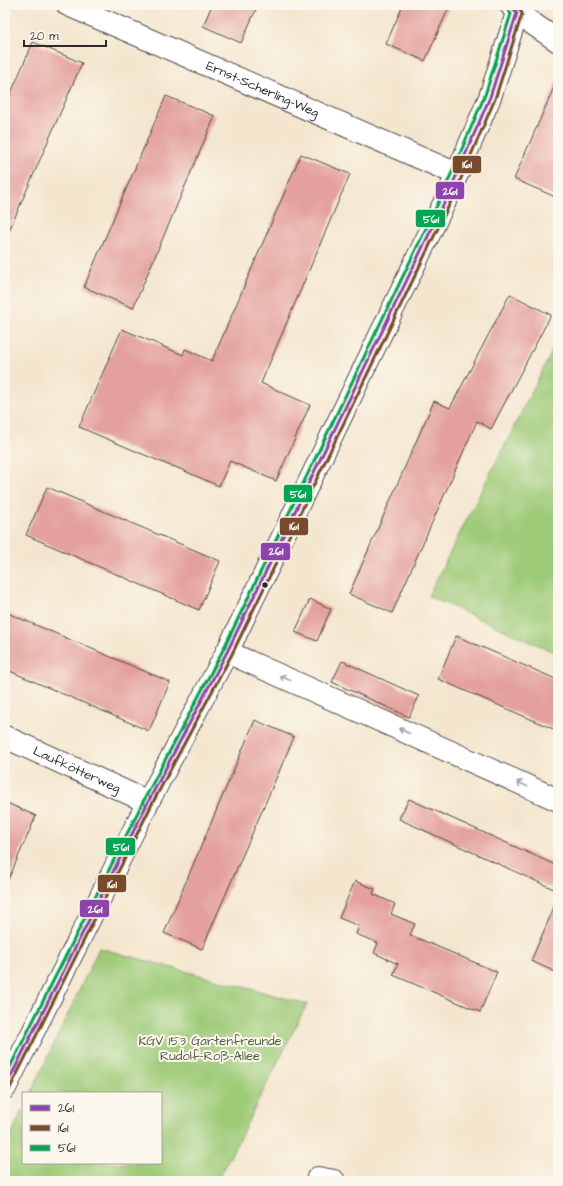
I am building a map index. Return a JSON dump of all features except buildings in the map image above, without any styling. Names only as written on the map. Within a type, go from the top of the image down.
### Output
[{"type":"street","name":"Ernst-Scherling-Weg","points":[[68,5],[161,44],[457,174]]},
{"type":"street","points":[[5,1088],[148,802],[227,652],[436,221],[490,97],[514,9],[558,41]]},
{"type":"street","points":[[227,652],[558,800]]},
{"type":"street","name":"Laufkötterweg","points":[[5,737],[148,802]]},
{"type":"street","points":[[318,1181],[318,1178],[334,1181]]},
{"type":"green space","points":[[558,340],[558,654],[428,596]]},
{"type":"green space","name":"KGV 153 Gartenfreunde Rudolf-Roß-Allee","points":[[99,948],[307,1004],[218,1181],[5,1181],[5,1148],[22,1111],[22,1164],[162,1164],[162,1092],[31,1092]]},
{"type":"transit line","name":"261","points":[[5,1088],[148,802],[227,652],[448,195],[490,97],[517,13],[511,5]]},
{"type":"transit line","name":"161","points":[[9,1090],[152,804],[232,654],[453,197],[495,99],[522,14],[517,5]]},
{"type":"transit line","name":"561","points":[[5,1077],[144,800],[223,650],[443,193],[485,95],[511,14],[507,8]]}]
